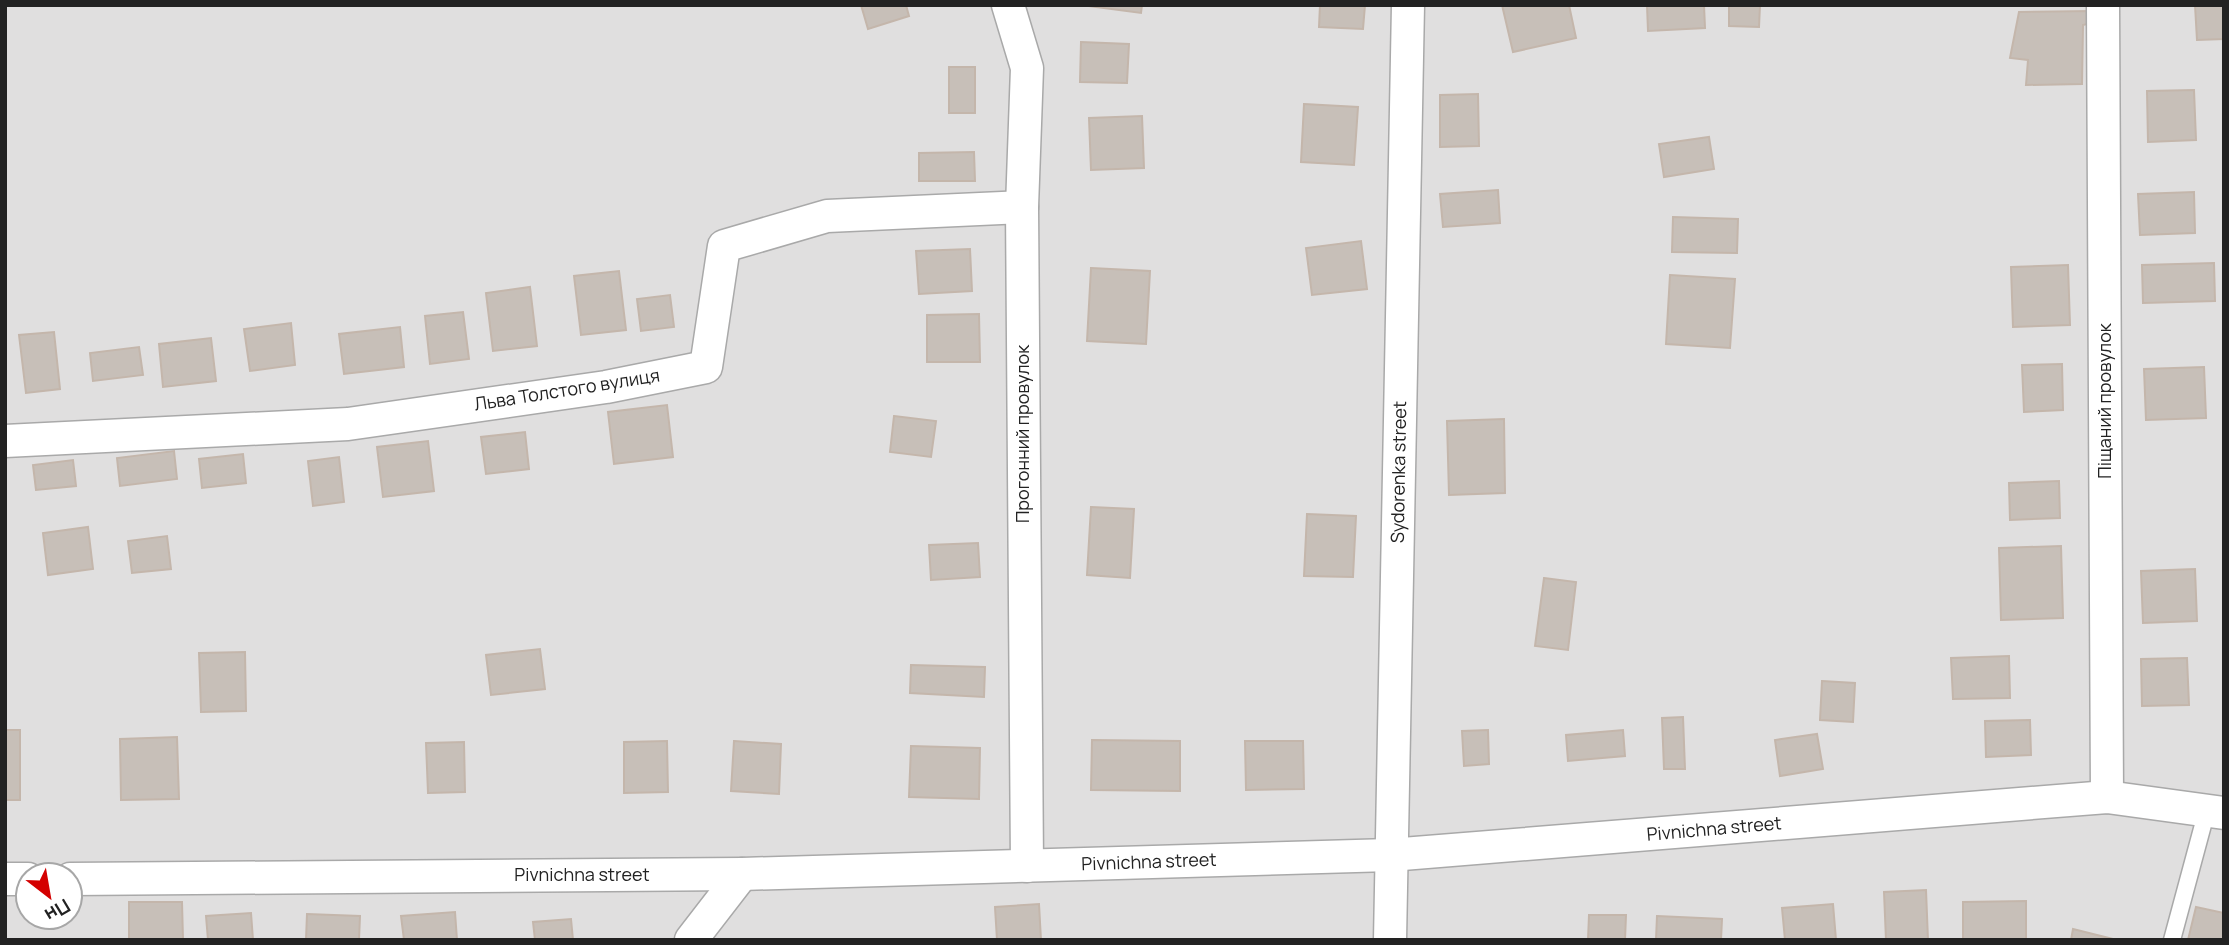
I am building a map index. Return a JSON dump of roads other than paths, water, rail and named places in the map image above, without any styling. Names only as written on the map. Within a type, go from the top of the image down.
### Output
[{"type":"street","name":"Прогонний провулок","points":[[1008,5],[1027,68],[1022,206],[1027,866]]},
{"type":"street","name":"Sydorenka street","points":[[1390,940],[1408,5]]},
{"type":"street","name":"Піщаний провулок","points":[[2103,5],[2107,797]]},
{"type":"street","name":"Льва Толстого вулиця","points":[[5,441],[348,424],[606,387],[706,367],[724,246],[827,216],[1022,206]]},
{"type":"street","name":"Pivnichna street","points":[[84,878],[742,874],[1391,855],[2107,797],[2215,811]]},
{"type":"street","points":[[691,940],[742,874]]},
{"type":"lane","points":[[2172,940],[2215,811]]}]
